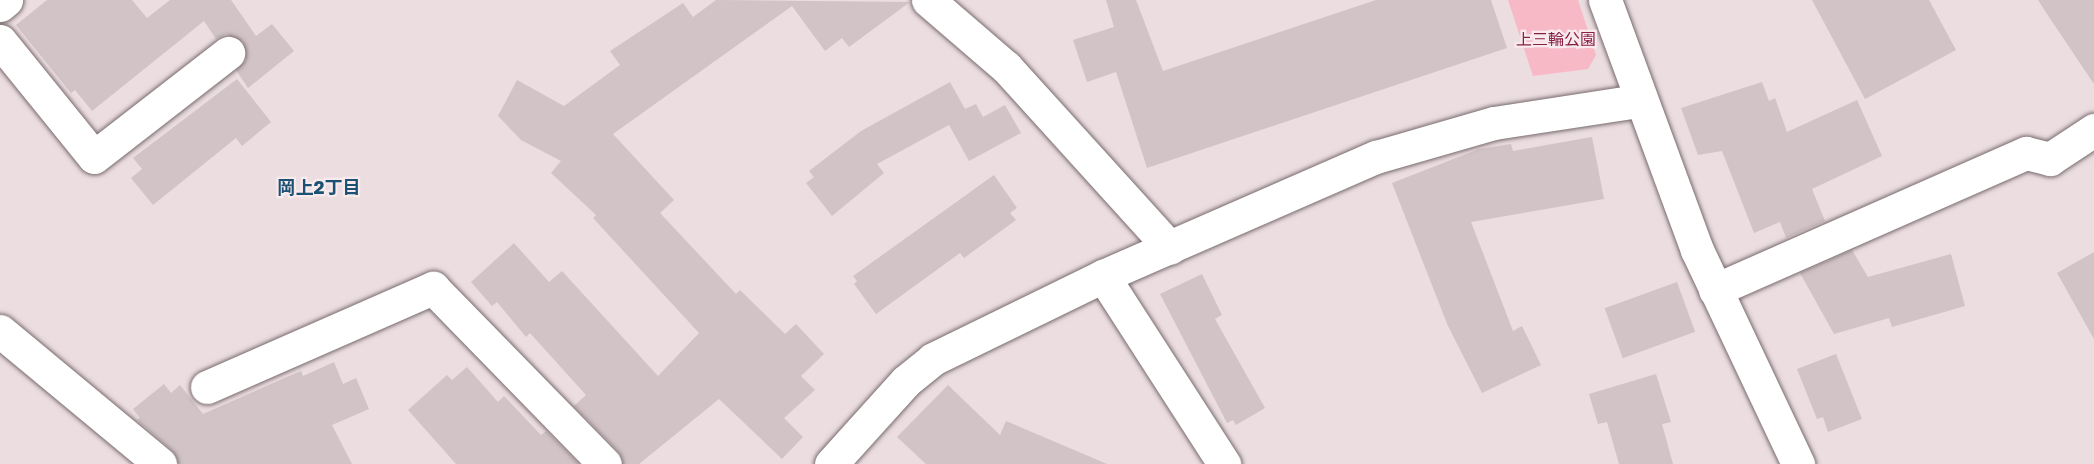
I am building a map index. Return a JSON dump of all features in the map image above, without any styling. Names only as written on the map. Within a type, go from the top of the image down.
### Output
[{"type":"street","points":[[0,5],[6,0]]},
{"type":"street","points":[[928,0],[1006,68],[1170,248]]},
{"type":"street","points":[[1605,0],[1638,101],[1715,290],[1798,464]]},
{"type":"street","points":[[0,41],[94,157],[228,53]]},
{"type":"street","points":[[835,463],[906,381],[933,359],[1103,276],[1376,157],[1443,135],[1638,101]]},
{"type":"street","points":[[1715,290],[2026,153],[2050,159],[2094,130]]},
{"type":"street","points":[[1103,276],[1224,464]]},
{"type":"street","points":[[207,387],[433,288],[605,464]]},
{"type":"street","points":[[0,331],[160,464]]},
{"type":"green space","name":"上三輪公園","points":[[1508,0],[1578,0],[1596,55],[1588,69],[1533,76]]},
{"type":"building","points":[[47,0],[132,0],[147,18],[170,0],[231,0],[256,36],[272,24],[294,51],[248,88],[236,70],[246,60],[243,42],[226,34],[216,39],[204,21],[92,111],[75,90],[71,93],[16,25]]},
{"type":"building","points":[[716,0],[910,2],[849,47],[842,38],[825,51],[792,6],[613,134],[674,200],[660,213],[736,294],[740,290],[785,334],[796,324],[824,354],[801,376],[815,390],[784,418],[803,437],[782,459],[719,399],[639,464],[623,464],[618,451],[574,406],[586,395],[530,333],[526,337],[497,302],[492,306],[471,282],[514,243],[549,282],[562,271],[658,376],[699,333],[593,218],[596,215],[551,173],[561,161],[521,140],[498,116],[517,80],[564,106],[620,65],[610,51],[683,3],[693,17]]},
{"type":"building","points":[[1106,0],[1136,0],[1163,71],[1376,0],[1491,0],[1507,48],[1147,168],[1116,72],[1087,82],[1073,40],[1114,27]]},
{"type":"building","points":[[1812,0],[1929,0],[1956,50],[1865,99]]},
{"type":"building","points":[[2038,0],[2094,0],[2094,84],[2047,14]]},
{"type":"building","points":[[237,79],[271,122],[242,146],[236,138],[153,205],[131,178],[142,169],[133,158]]},
{"type":"building","points":[[950,82],[965,109],[976,104],[983,117],[1005,105],[1021,133],[969,161],[949,125],[877,164],[884,173],[832,216],[806,183],[814,177],[809,171],[861,131]]},
{"type":"building","points":[[1762,82],[1769,101],[1775,98],[1787,132],[1857,100],[1882,156],[1812,189],[1825,221],[1786,238],[1780,222],[1754,233],[1722,151],[1698,155],[1681,108]]},
{"type":"building","points":[[1592,137],[1604,199],[1471,222],[1513,331],[1522,326],[1541,365],[1482,393],[1448,326],[1392,183],[1479,149],[1511,144],[1513,151]]},
{"type":"building","points":[[994,175],[1017,208],[1010,213],[1016,220],[964,258],[960,253],[876,314],[854,284],[857,281],[853,276]]},
{"type":"building","points":[[1852,250],[1868,277],[1951,254],[1965,306],[1892,327],[1889,318],[1834,334],[1800,273]]},
{"type":"building","points":[[2094,252],[2094,339],[2057,273]]},
{"type":"building","points":[[1202,274],[1222,315],[1215,319],[1265,408],[1236,425],[1233,420],[1227,423],[1160,294]]},
{"type":"building","points":[[1677,282],[1695,332],[1623,358],[1605,308]]},
{"type":"building","points":[[1836,354],[1862,419],[1828,432],[1823,417],[1817,419],[1797,369]]},
{"type":"building","points":[[334,362],[343,384],[356,378],[369,409],[332,425],[352,464],[178,464],[172,450],[137,420],[140,418],[133,409],[164,384],[171,393],[180,385],[203,414],[301,371],[303,376]]},
{"type":"building","points":[[467,367],[498,402],[504,396],[541,435],[546,431],[579,464],[456,464],[408,410],[447,375],[452,380]]},
{"type":"building","points":[[1656,374],[1671,422],[1662,424],[1673,464],[1619,464],[1607,422],[1598,424],[1589,394]]},
{"type":"building","points":[[948,385],[1000,435],[1006,421],[1107,464],[926,464],[897,437]]},
{"type":"district","name":"岡上2丁目","points":[[319,187]]}]
